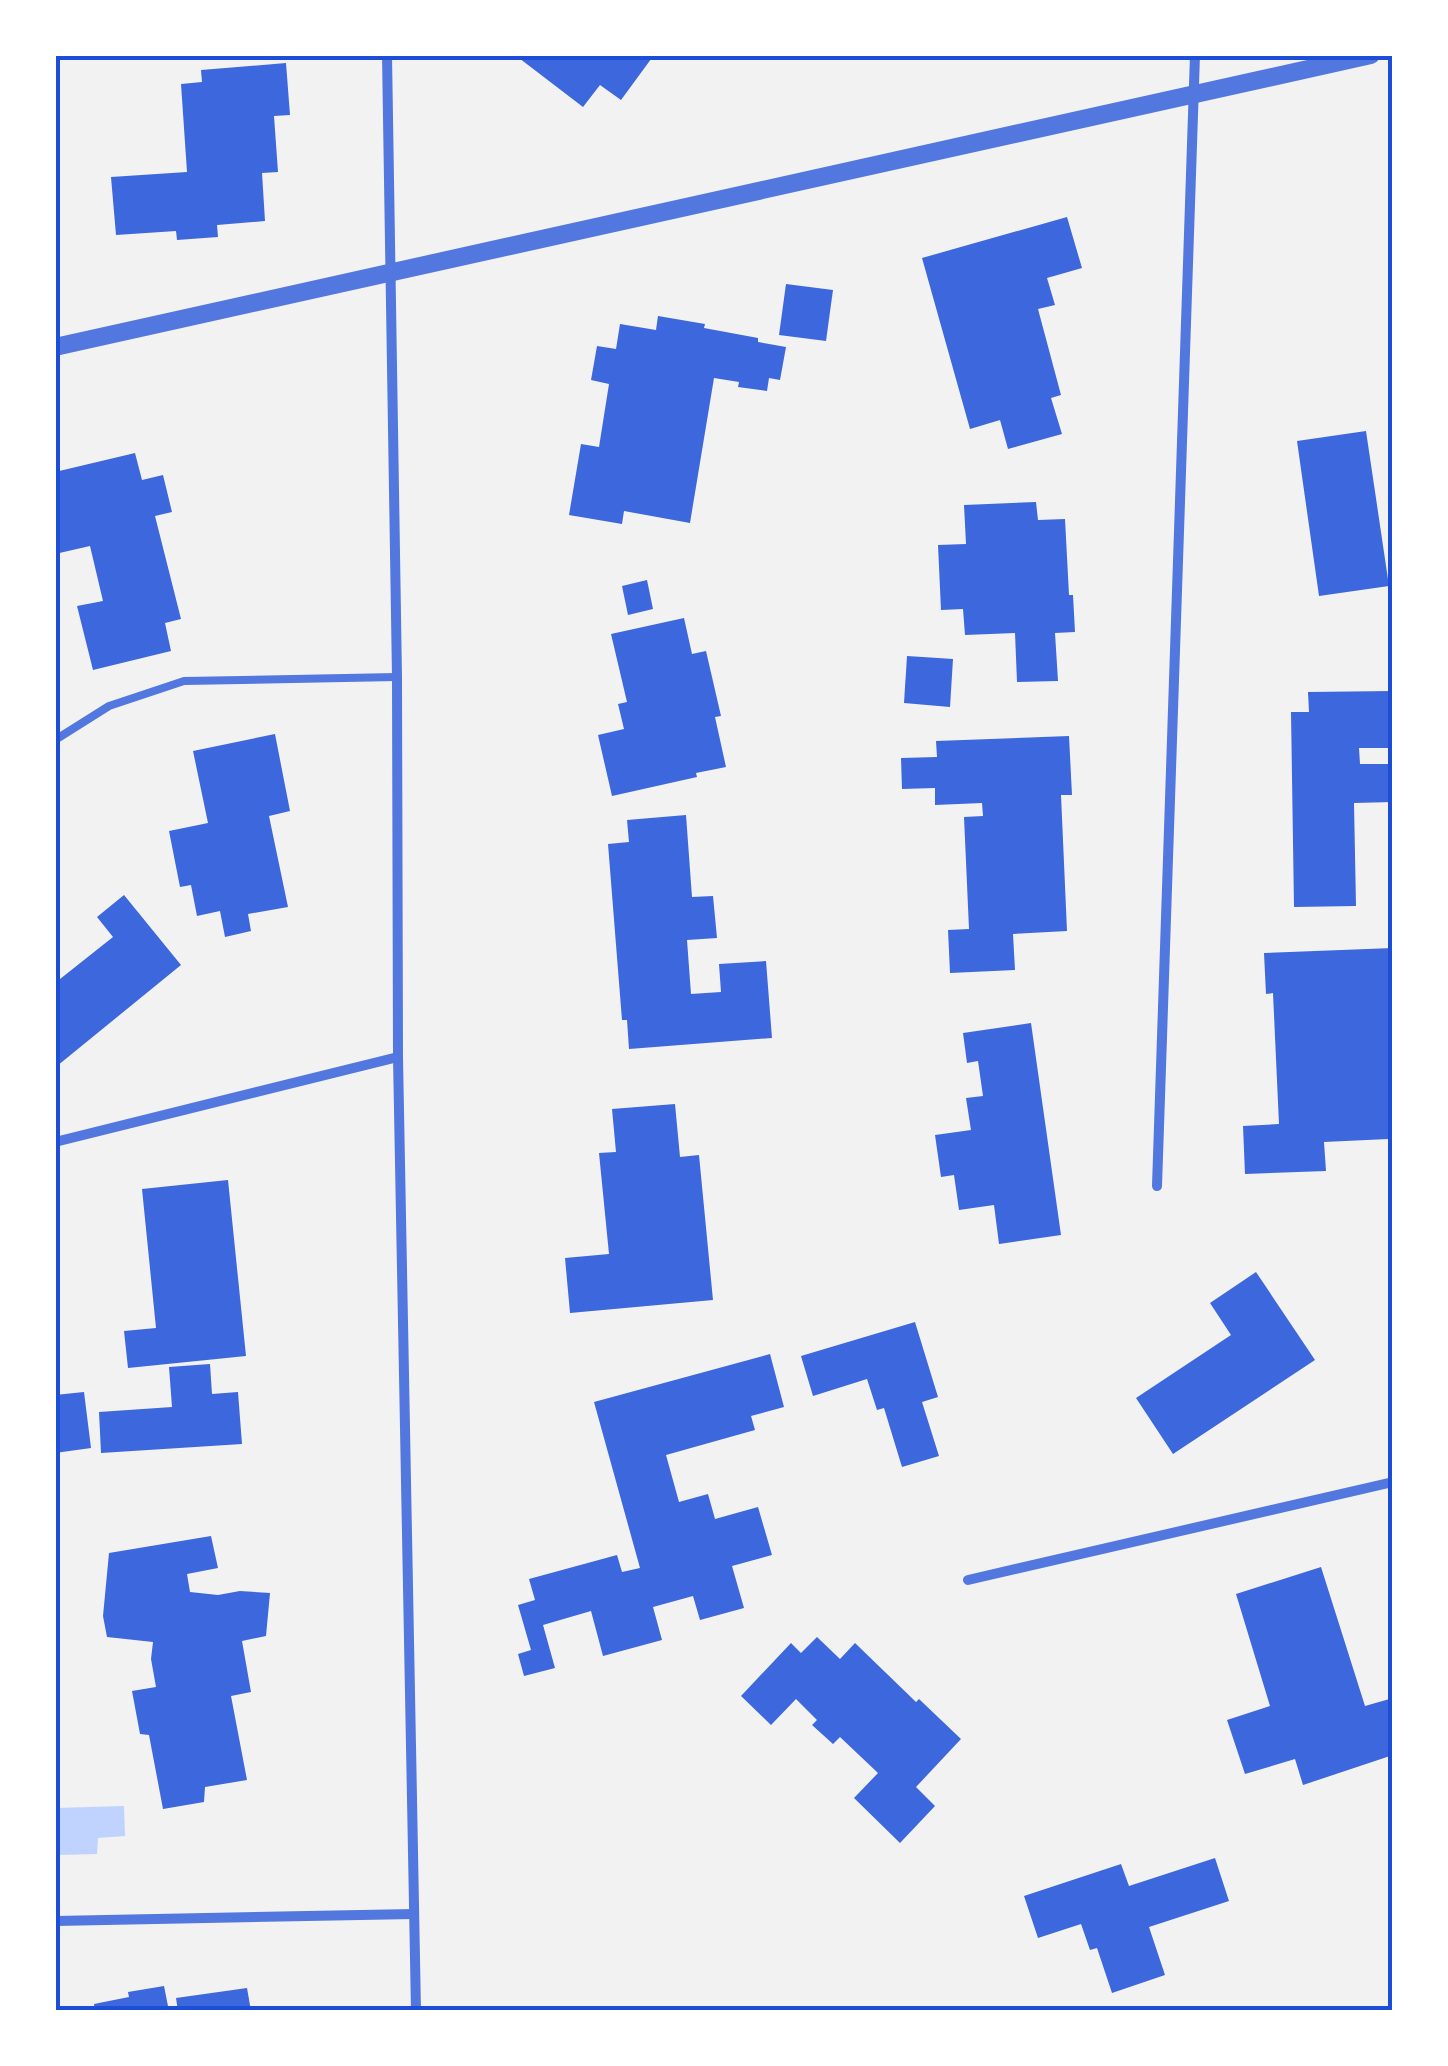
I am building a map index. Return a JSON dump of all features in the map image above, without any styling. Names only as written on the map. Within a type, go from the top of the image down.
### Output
[{"type":"street","points":[[387,55],[397,677],[398,1057],[416,2011]]},
{"type":"street","points":[[1157,1186],[1195,55]]},
{"type":"street","points":[[55,347],[1371,55]]},
{"type":"street","points":[[55,1142],[398,1057]]},
{"type":"street","points":[[968,1580],[1393,1482]]},
{"type":"street","points":[[55,1920],[414,1914]]},
{"type":"lane","points":[[55,740],[109,706],[184,682],[397,677]]},
{"type":"water","points":[[124,1806],[125,1836],[98,1838],[97,1854],[57,1855],[56,1808]]},
{"type":"building","points":[[515,55],[654,55],[621,100],[600,85],[583,107]]},
{"type":"building","points":[[286,63],[290,115],[274,116],[278,172],[262,173],[265,221],[217,225],[218,237],[177,240],[176,231],[116,235],[111,177],[187,172],[181,84],[202,82],[201,70]]},
{"type":"building","points":[[1067,217],[1082,268],[1047,278],[1055,305],[1038,309],[1061,395],[1051,398],[1062,434],[1008,449],[1000,420],[970,429],[922,258]]},
{"type":"building","points":[[786,284],[833,290],[826,341],[779,335]]},
{"type":"building","points":[[658,316],[705,324],[704,328],[786,347],[780,380],[769,378],[767,391],[738,387],[739,382],[714,378],[690,523],[624,511],[622,524],[569,515],[581,444],[599,447],[609,384],[591,380],[597,346],[616,349],[620,324],[656,330]]},
{"type":"building","points":[[1366,431],[1389,586],[1319,596],[1297,441]]},
{"type":"building","points":[[135,453],[142,480],[163,475],[172,512],[155,516],[181,619],[165,623],[171,651],[93,670],[77,606],[103,601],[90,546],[55,554],[55,472]]},
{"type":"building","points":[[1036,502],[1038,520],[1065,519],[1075,632],[1055,633],[1058,681],[1017,682],[1015,633],[965,635],[963,609],[941,610],[938,545],[966,544],[964,505]]},
{"type":"building","points":[[647,580],[653,609],[628,615],[622,586]]},
{"type":"building","points":[[684,618],[692,654],[706,651],[721,716],[715,717],[726,767],[612,796],[598,735],[624,729],[618,704],[627,702],[611,634]]},
{"type":"building","points":[[907,656],[953,659],[950,707],[904,703]]},
{"type":"building","points":[[1393,691],[1393,748],[1359,748],[1360,764],[1393,764],[1393,802],[1354,803],[1356,906],[1294,907],[1291,712],[1309,712],[1308,692]]},
{"type":"building","points":[[275,734],[290,811],[269,816],[288,907],[248,914],[251,931],[225,937],[220,911],[197,916],[191,885],[180,887],[169,831],[208,823],[193,751]]},
{"type":"building","points":[[1069,736],[1072,795],[1061,795],[1067,931],[1013,934],[1015,970],[950,973],[948,930],[969,929],[964,817],[983,816],[982,803],[935,805],[935,788],[902,789],[901,758],[937,757],[936,741]]},
{"type":"building","points":[[686,815],[692,897],[713,896],[717,938],[687,940],[691,994],[721,992],[719,964],[766,961],[772,1038],[629,1049],[627,1020],[622,1020],[608,844],[629,842],[627,820]]},
{"type":"building","points":[[124,895],[181,965],[57,1066],[55,983],[113,937],[97,917]]},
{"type":"building","points":[[1393,948],[1393,1156],[1389,1156],[1388,1139],[1324,1142],[1326,1171],[1245,1174],[1243,1126],[1279,1124],[1273,993],[1266,994],[1264,953]]},
{"type":"building","points":[[1031,1023],[1061,1235],[999,1244],[994,1205],[959,1210],[954,1175],[941,1177],[935,1135],[971,1130],[966,1098],[983,1096],[978,1061],[967,1063],[963,1033]]},
{"type":"building","points":[[675,1104],[680,1157],[699,1155],[713,1300],[570,1313],[565,1258],[609,1254],[599,1153],[616,1152],[612,1109]]},
{"type":"building","points":[[228,1180],[246,1356],[128,1368],[124,1331],[156,1328],[142,1189]]},
{"type":"building","points":[[1256,1272],[1315,1360],[1173,1454],[1136,1398],[1231,1335],[1210,1303]]},
{"type":"building","points":[[915,1322],[938,1397],[922,1402],[939,1456],[902,1467],[884,1408],[877,1410],[867,1379],[813,1396],[801,1356]]},
{"type":"building","points":[[770,1354],[784,1407],[751,1416],[755,1430],[666,1455],[679,1502],[708,1494],[715,1519],[758,1507],[772,1555],[732,1566],[744,1608],[700,1620],[693,1596],[653,1607],[662,1640],[603,1656],[591,1611],[543,1625],[555,1668],[524,1676],[518,1654],[531,1650],[518,1605],[535,1600],[529,1579],[617,1555],[622,1572],[640,1568],[594,1402]]},
{"type":"building","points":[[210,1364],[212,1394],[238,1392],[242,1444],[101,1453],[99,1412],[172,1407],[169,1367]]},
{"type":"building","points":[[84,1392],[91,1448],[55,1453],[55,1395]]},
{"type":"building","points":[[211,1536],[218,1568],[187,1574],[190,1592],[270,1593],[266,1636],[242,1641],[251,1692],[231,1696],[247,1780],[205,1787],[204,1802],[163,1809],[149,1735],[140,1734],[132,1691],[156,1687],[151,1659],[153,1642],[107,1637],[103,1616],[109,1553]]},
{"type":"building","points":[[1321,1567],[1365,1706],[1393,1698],[1393,1755],[1303,1785],[1295,1759],[1245,1774],[1227,1720],[1270,1706],[1236,1594]]},
{"type":"building","points":[[817,1637],[840,1659],[855,1643],[961,1739],[916,1787],[935,1806],[900,1843],[854,1798],[878,1773],[840,1737],[833,1744],[812,1725],[817,1720],[796,1699],[771,1725],[741,1696],[791,1643],[801,1653]]},
{"type":"building","points":[[1215,1858],[1229,1901],[1149,1927],[1165,1975],[1112,1993],[1097,1948],[1090,1950],[1081,1924],[1038,1938],[1024,1896],[1121,1864],[1129,1886]]},
{"type":"building","points":[[164,1986],[169,2011],[95,2011],[94,2004],[129,1997],[128,1992]]},
{"type":"building","points":[[247,1988],[251,2011],[178,2011],[176,1998]]}]
